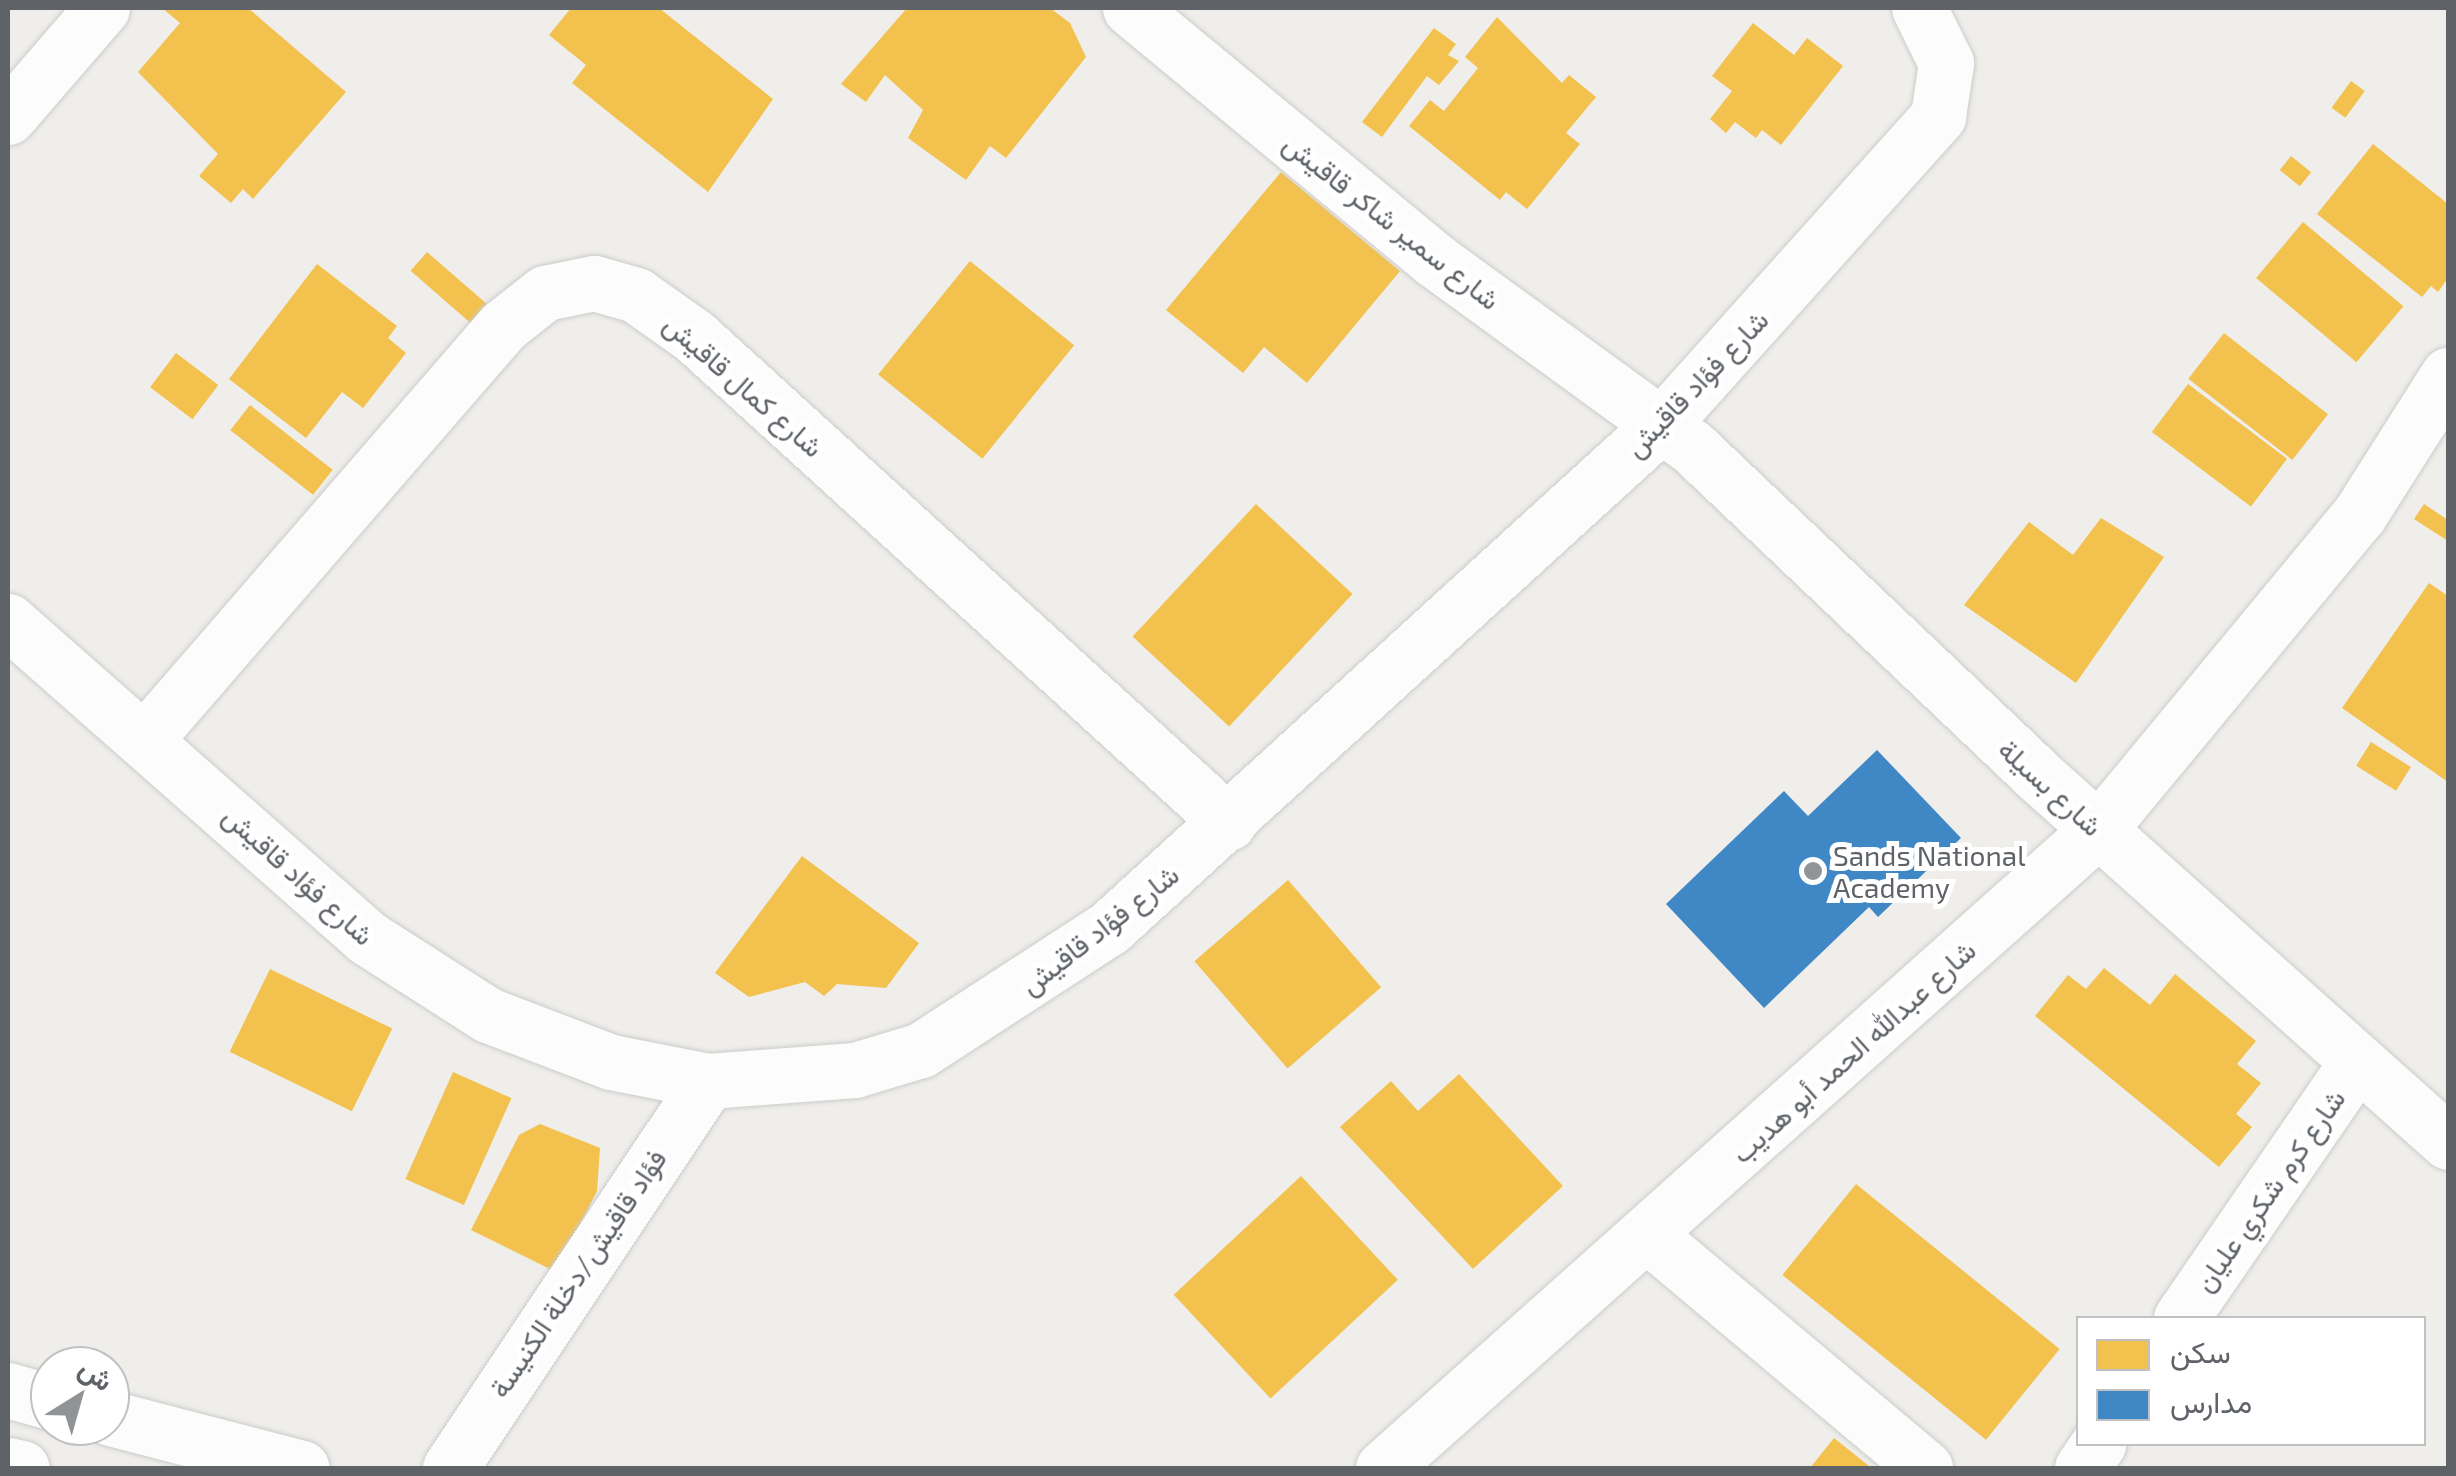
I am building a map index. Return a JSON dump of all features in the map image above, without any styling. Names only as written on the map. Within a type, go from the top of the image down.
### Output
[{"type":"street","points":[[8,116],[102,8]]},
{"type":"street","name":"شارع سمير شاكر قاقيش","points":[[1130,8],[1433,259],[1662,424]]},
{"type":"street","name":"شارع فؤاد قاقيش","points":[[8,621],[418,976],[551,1042],[708,1080],[856,1070],[922,1050],[1051,972],[1229,822],[1662,424],[1938,116],[1946,63],[1919,8]]},
{"type":"street","name":"شارع كمال قاقيش","points":[[146,738],[504,326],[546,293],[594,283],[636,295],[694,336],[1229,822]]},
{"type":"street","name":"شارع عبدالله الحمد أبو هديب","points":[[1380,1463],[1650,1237],[2098,829],[2347,530],[2448,375]]},
{"type":"street","name":"شارع بسيلة","points":[[1662,424],[2098,829],[2448,1142]]},
{"type":"street","name":"شارع كرم شكري عليان","points":[[2182,1316],[2357,1062]]},
{"type":"street","name":"فؤاد قاقيش/دخلة الكنيسة","points":[[450,1468],[708,1080]]},
{"type":"street","points":[[1650,1237],[1924,1468]]},
{"type":"street","points":[[130,1423],[302,1468]]},
{"type":"street","points":[[2082,1468],[2097,1446]]},
{"type":"street","points":[[8,1465],[22,1468]]},
{"type":"building: سكن","points":[[162,8],[248,8],[346,92],[253,199],[243,189],[231,203],[199,176],[218,154],[138,72],[180,23]]},
{"type":"building: سكن","points":[[571,8],[659,8],[773,99],[708,192],[572,83],[586,65],[549,35]]},
{"type":"building: سكن","points":[[907,8],[1050,8],[1070,23],[1086,57],[1006,158],[990,146],[966,180],[908,138],[923,110],[885,75],[866,102],[841,84]]},
{"type":"building: سكن","points":[[1497,17],[1562,83],[1569,75],[1596,97],[1566,133],[1580,144],[1527,209],[1506,192],[1500,200],[1409,126],[1430,100],[1444,111],[1478,68],[1465,57]]},
{"type":"building: سكن","points":[[1753,23],[1794,55],[1807,38],[1843,66],[1781,145],[1762,130],[1756,138],[1735,122],[1726,133],[1710,119],[1732,91],[1712,76]]},
{"type":"building: سكن","points":[[1434,28],[1456,44],[1448,55],[1459,61],[1439,85],[1427,76],[1382,137],[1362,122]]},
{"type":"building: سكن","points":[[2351,81],[2365,91],[2345,118],[2332,108]]},
{"type":"building: سكن","points":[[2373,144],[2448,204],[2448,278],[2438,292],[2431,286],[2422,297],[2317,214]]},
{"type":"building: سكن","points":[[2291,156],[2311,172],[2300,186],[2280,170]]},
{"type":"building: سكن","points":[[1281,172],[1400,271],[1307,383],[1264,347],[1243,373],[1166,310]]},
{"type":"building: سكن","points":[[2303,222],[2403,306],[2356,362],[2256,278]]},
{"type":"building: سكن","points":[[427,252],[493,309],[476,328],[411,271]]},
{"type":"building: سكن","points":[[970,261],[1074,345],[982,459],[878,374]]},
{"type":"building: سكن","points":[[317,264],[397,326],[388,338],[406,353],[363,408],[342,392],[306,438],[229,379]]},
{"type":"building: سكن","points":[[2224,333],[2328,414],[2292,460],[2188,379]]},
{"type":"building: سكن","points":[[176,353],[218,385],[192,419],[150,387]]},
{"type":"building: سكن","points":[[2188,384],[2287,459],[2251,507],[2152,432]]},
{"type":"building: سكن","points":[[250,405],[333,470],[313,495],[230,430]]},
{"type":"building: سكن","points":[[1256,504],[1353,594],[1229,726],[1133,636]]},
{"type":"building: سكن","points":[[2424,504],[2448,520],[2448,541],[2414,519]]},
{"type":"building: سكن","points":[[2101,518],[2164,557],[2076,683],[1964,605],[2029,522],[2073,555]]},
{"type":"building: سكن","points":[[2429,583],[2448,596],[2448,782],[2342,708]]},
{"type":"building: سكن","points":[[2371,742],[2411,767],[2396,791],[2356,766]]},
{"type":"building: سكن","points":[[802,856],[919,943],[886,988],[837,984],[824,996],[805,982],[749,997],[715,973]]},
{"type":"building: سكن","points":[[1288,880],[1381,987],[1288,1069],[1194,961]]},
{"type":"building: سكن","points":[[2104,968],[2150,1005],[2175,974],[2256,1041],[2237,1064],[2261,1083],[2236,1114],[2252,1127],[2219,1167],[2035,1016],[2068,975],[2086,989]]},
{"type":"building: سكن","points":[[270,969],[392,1029],[352,1111],[230,1052]]},
{"type":"building: سكن","points":[[453,1072],[511,1098],[464,1205],[405,1179]]},
{"type":"building: سكن","points":[[1459,1074],[1563,1186],[1473,1269],[1340,1127],[1391,1081],[1418,1111]]},
{"type":"building: سكن","points":[[540,1124],[600,1148],[597,1191],[556,1272],[471,1230],[519,1135]]},
{"type":"building: سكن","points":[[1301,1176],[1398,1280],[1271,1399],[1174,1295]]},
{"type":"building: سكن","points":[[1856,1184],[2060,1349],[1986,1440],[1782,1275]]},
{"type":"building: سكن","points":[[1834,1438],[1869,1466],[1810,1468]]},
{"type":"building: مدارس","name":"Sands National Academy","points":[[1877,750],[1961,838],[1878,917],[1869,907],[1764,1008],[1666,904],[1784,791],[1808,816]]},
{"type":"place","name":"Sands National Academy","points":[[1813,871]]}]
